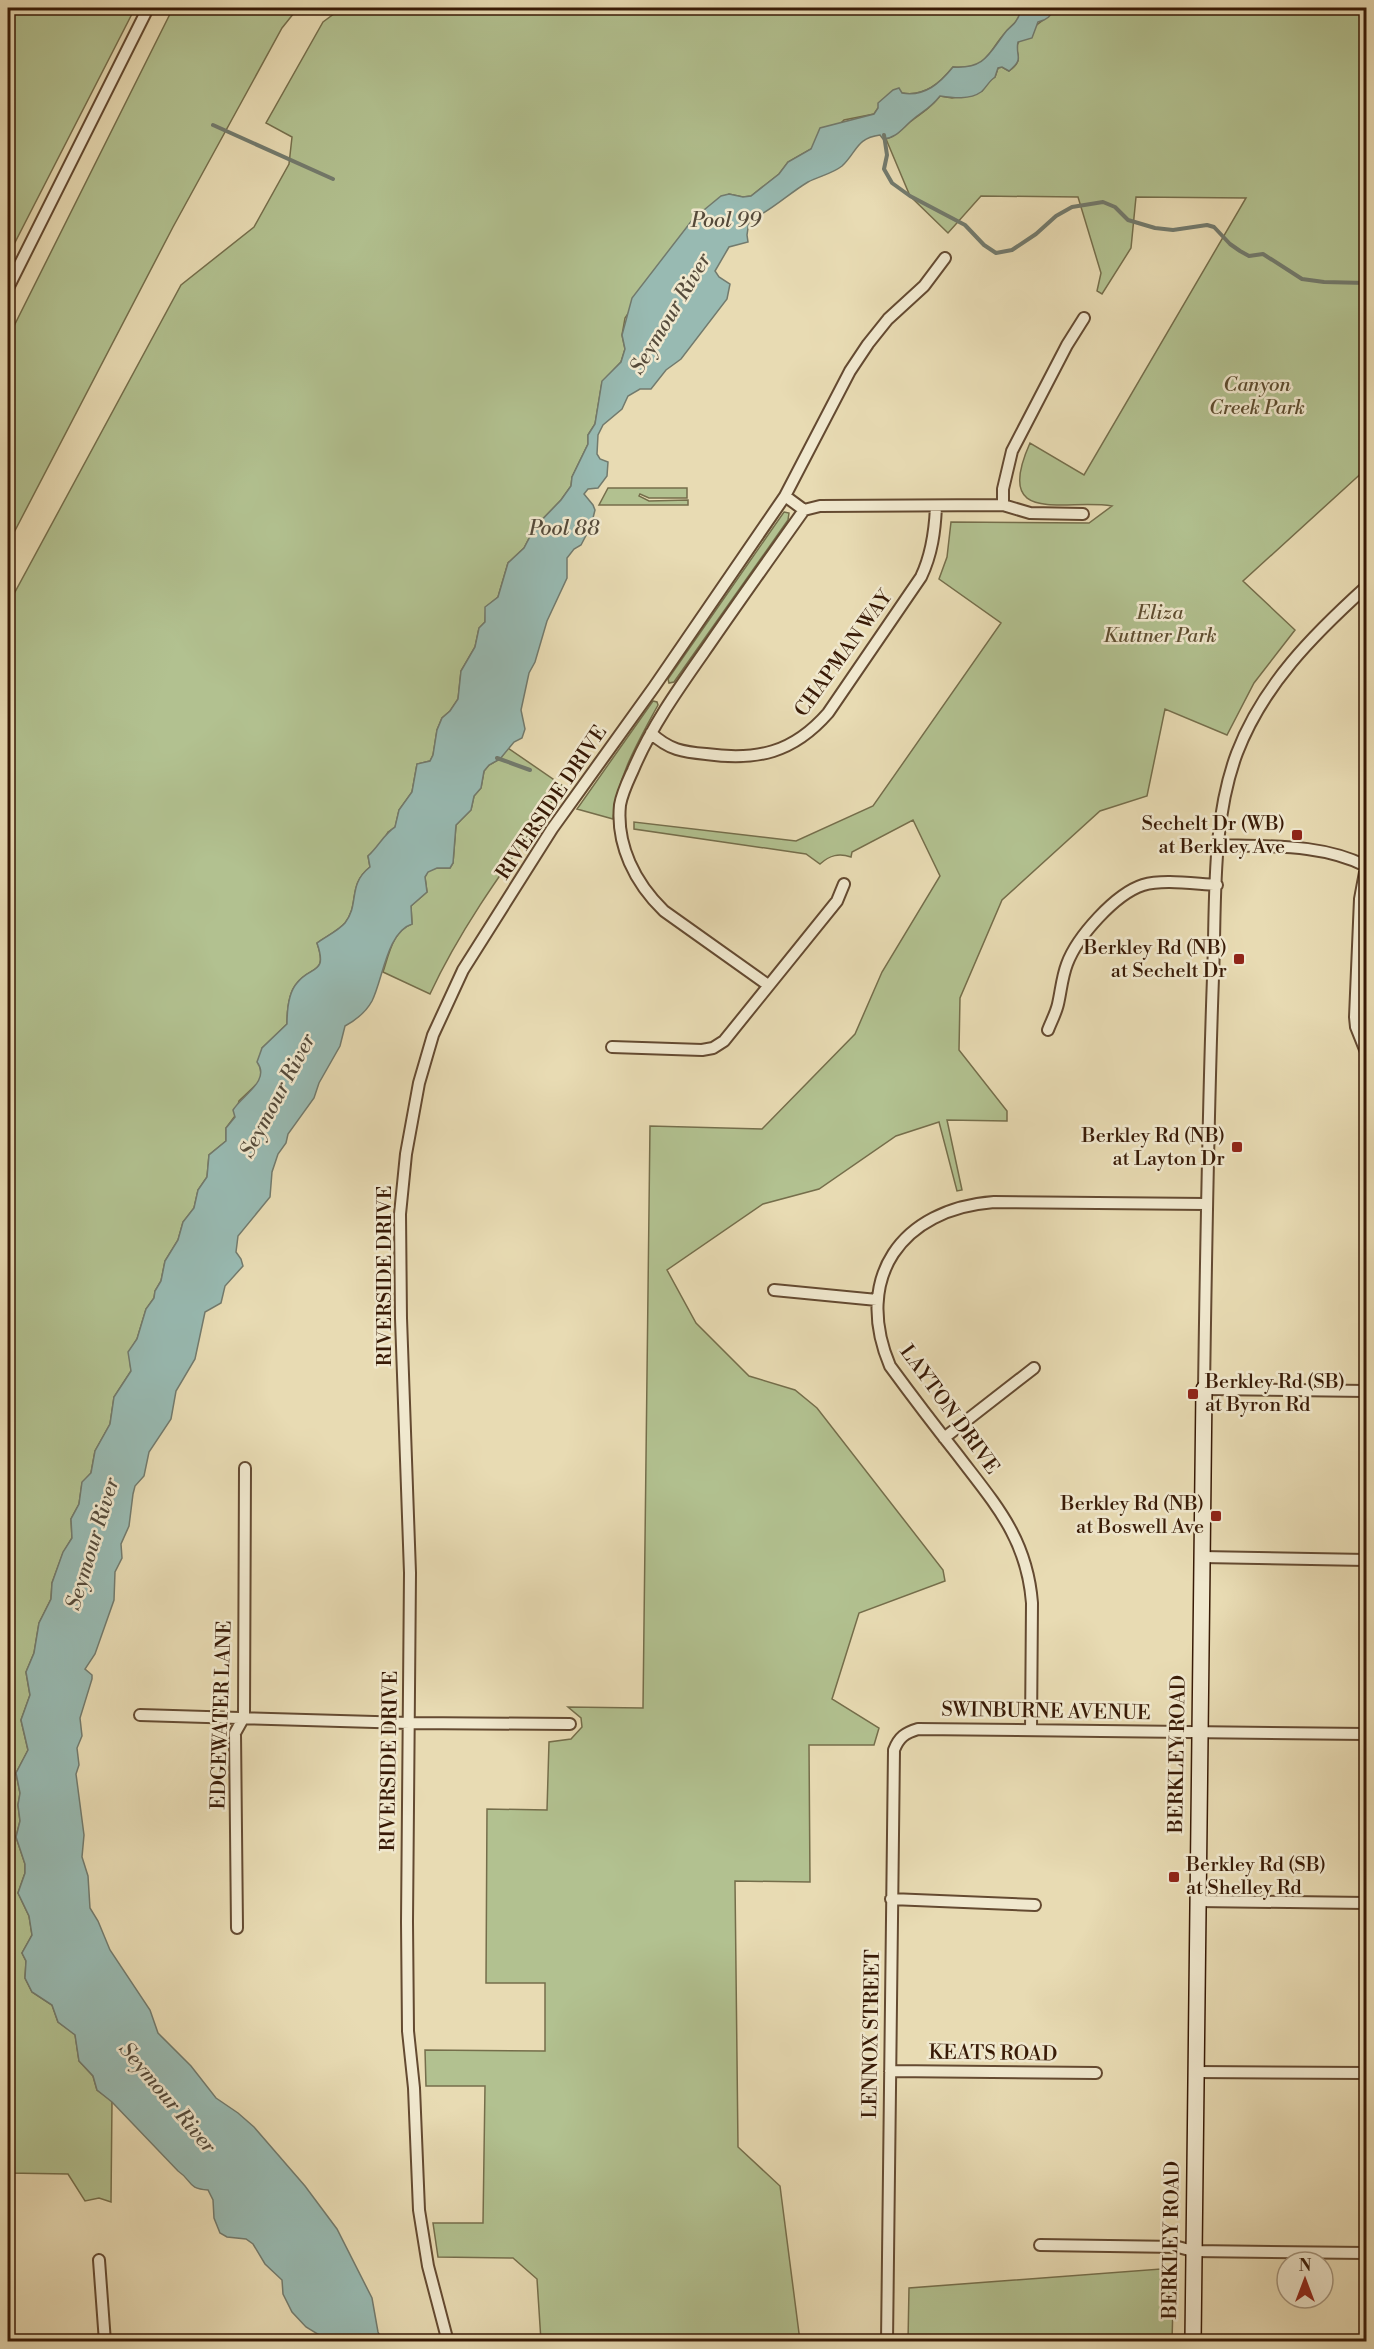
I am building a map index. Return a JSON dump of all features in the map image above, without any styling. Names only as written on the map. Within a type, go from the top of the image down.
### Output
[{"type":"street","points":[[8,288],[148,8]]},
{"type":"street","name":"RIVERSIDE DRIVE","points":[[448,2342],[428,2266],[419,2210],[408,2031],[410,1573],[401,1318],[400,1214],[406,1154],[419,1083],[433,1035],[463,970],[552,830],[654,687],[785,496],[850,371],[868,344],[888,319],[924,286],[945,258]]},
{"type":"street","points":[[1003,505],[1004,481],[1012,451],[1067,345],[1084,318]]},
{"type":"street","points":[[785,496],[804,510]]},
{"type":"street","points":[[768,985],[664,911],[649,897],[629,861],[622,838],[620,804],[640,752],[671,699],[804,510],[820,506],[1003,505],[1030,513],[1083,514]]},
{"type":"street","name":"CHAPMAN WAY","points":[[651,733],[677,751],[753,757],[770,753],[812,731],[828,713],[921,577],[933,542],[936,506]]},
{"type":"street","name":"BERKLEY ROAD","points":[[1192,2342],[1206,1204],[1219,845],[1225,799],[1237,754],[1264,700],[1288,664],[1322,627],[1366,587]]},
{"type":"street","points":[[654,687],[671,699]]},
{"type":"street","points":[[1219,845],[1308,848],[1348,857],[1366,866],[1360,899],[1355,1017],[1356,1027],[1366,1052]]},
{"type":"street","points":[[1048,1030],[1057,1007],[1065,967],[1073,950],[1086,931],[1115,903],[1142,885],[1157,883],[1217,885]]},
{"type":"street","points":[[612,1047],[702,1050],[713,1048],[724,1041],[837,901],[844,884]]},
{"type":"street","name":"LAYTON DRIVE","points":[[1031,1730],[1032,1604],[1022,1554],[1008,1523],[890,1366],[879,1334],[877,1300],[885,1270],[904,1240],[919,1226],[935,1215],[962,1206],[994,1202],[1206,1204]]},
{"type":"street","points":[[774,1290],[877,1300]]},
{"type":"street","points":[[944,1438],[1034,1368]]},
{"type":"street","points":[[1204,1389],[1366,1392]]},
{"type":"street","name":"EDGEWATER LANE","points":[[237,1928],[235,1733],[244,1717],[245,1468]]},
{"type":"street","points":[[1202,1557],[1366,1560]]},
{"type":"street","points":[[140,1715],[409,1723],[570,1724]]},
{"type":"street","name":"SWINBURNE AVENUE","points":[[906,1732],[918,1729],[1366,1734]]},
{"type":"street","name":"LENNOX STREET","points":[[887,2342],[894,1750],[898,1740],[906,1732]]},
{"type":"street","points":[[891,1899],[1035,1905]]},
{"type":"street","points":[[1197,1901],[1366,1903]]},
{"type":"street","name":"KEATS ROAD","points":[[890,2071],[1096,2073]]},
{"type":"street","points":[[1195,2072],[1366,2073]]},
{"type":"street","points":[[1040,2245],[1178,2247],[1193,2251],[1366,2253]]},
{"type":"street","points":[[99,2260],[105,2342]]},
{"type":"green space","points":[[8,8],[135,8],[8,256]]},
{"type":"green space","points":[[173,8],[298,8],[282,28],[173,227],[8,544],[8,338]]},
{"type":"green space","points":[[342,8],[1032,8],[1020,13],[981,63],[974,66],[953,67],[943,78],[925,91],[902,93],[878,108],[874,114],[844,120],[840,124],[830,126],[811,149],[788,162],[779,174],[751,196],[729,194],[693,219],[625,318],[622,335],[625,349],[621,362],[602,382],[595,424],[588,435],[588,444],[572,477],[571,486],[535,527],[524,548],[508,563],[498,597],[486,607],[485,622],[479,628],[475,647],[461,671],[458,699],[442,718],[437,730],[430,761],[417,764],[412,792],[399,810],[395,828],[388,832],[381,845],[368,856],[370,867],[358,881],[349,916],[342,926],[317,943],[320,953],[319,965],[302,977],[294,987],[289,1002],[287,1024],[262,1048],[262,1074],[259,1082],[239,1101],[235,1116],[226,1128],[226,1141],[209,1155],[207,1177],[198,1190],[194,1208],[183,1222],[178,1240],[165,1261],[161,1281],[154,1298],[146,1309],[137,1339],[129,1352],[131,1371],[114,1397],[110,1424],[95,1451],[91,1473],[82,1483],[79,1504],[71,1519],[72,1538],[63,1553],[52,1583],[51,1599],[39,1623],[34,1653],[26,1672],[30,1695],[21,1720],[28,1750],[16,1773],[20,1793],[18,1805],[20,1821],[16,1837],[25,1864],[25,1873],[18,1893],[29,1916],[32,1935],[22,1953],[26,1961],[25,1978],[32,1992],[52,2005],[58,2022],[75,2034],[79,2061],[93,2076],[97,2090],[112,2101],[111,2202],[99,2198],[85,2201],[68,2174],[8,2173],[8,605],[181,285],[254,227],[289,164],[292,137],[266,123],[323,22]]},
{"type":"green space","points":[[1055,8],[1366,8],[1366,469],[1243,581],[1295,630],[1254,683],[1227,735],[1165,709],[1147,796],[1100,811],[1002,900],[960,998],[959,1050],[1007,1111],[1007,1121],[947,1120],[962,1190],[957,1191],[939,1122],[896,1136],[819,1189],[763,1204],[667,1270],[696,1323],[749,1376],[795,1390],[817,1408],[943,1570],[945,1581],[859,1613],[832,1699],[879,1728],[874,1745],[809,1745],[810,1882],[735,1881],[738,2147],[780,2186],[800,2341],[541,2341],[537,2279],[513,2258],[438,2257],[433,2223],[483,2223],[485,2086],[426,2086],[425,2050],[545,2051],[545,1983],[486,1983],[487,1809],[547,1810],[549,1742],[571,1739],[582,1727],[581,1718],[568,1707],[643,1708],[650,1126],[762,1129],[855,1034],[882,972],[940,876],[913,820],[852,852],[851,857],[835,856],[820,864],[806,854],[634,829],[634,822],[796,841],[873,806],[1001,623],[939,579],[947,557],[951,522],[1089,523],[1112,506],[1056,505],[1040,503],[1027,498],[1020,488],[1021,470],[1030,443],[1084,475],[1246,198],[1136,197],[1131,248],[1102,294],[1097,291],[1101,273],[1078,197],[981,196],[948,233],[910,196],[886,139],[898,133],[940,96],[952,98],[982,91],[995,77],[998,68],[1002,67],[1009,71],[1018,59],[1019,41]]},
{"type":"green space","points":[[608,488],[687,488],[687,498],[649,498],[640,494],[639,496],[649,501],[688,500],[688,505],[599,505]]},
{"type":"green space","points":[[784,512],[789,513],[788,520],[674,682],[669,683],[668,679]]},
{"type":"green space","points":[[653,701],[658,705],[624,774],[613,819],[577,809]]},
{"type":"green space","points":[[508,748],[563,786],[475,913],[430,994],[383,972],[387,958],[396,937],[412,924],[411,906],[427,892],[425,877],[428,871],[436,868],[450,868],[453,863],[456,825],[471,810],[474,796],[481,788],[484,771],[500,759]]},
{"type":"green space","points":[[1174,2268],[1172,2341],[908,2341],[909,2288]]},
{"type":"water","points":[[1032,8],[1055,8],[1048,17],[1038,22],[1032,38],[1018,42],[1018,60],[1009,71],[1002,67],[998,68],[995,77],[977,95],[961,98],[940,96],[895,135],[883,139],[880,135],[866,139],[838,169],[808,182],[749,221],[748,242],[729,247],[715,271],[719,277],[730,284],[727,299],[681,359],[666,370],[651,389],[640,389],[628,396],[622,409],[603,425],[598,435],[597,454],[600,459],[608,462],[607,476],[598,488],[588,489],[584,494],[595,510],[591,526],[581,545],[574,549],[567,558],[567,578],[547,621],[535,662],[529,673],[521,710],[525,729],[522,738],[514,742],[500,759],[484,771],[481,788],[474,796],[471,810],[456,825],[453,863],[450,868],[437,868],[428,872],[425,877],[427,892],[411,906],[412,924],[397,936],[391,946],[372,1001],[367,1009],[345,1026],[340,1046],[319,1083],[314,1098],[288,1134],[272,1172],[270,1197],[238,1236],[236,1252],[243,1266],[225,1286],[221,1303],[205,1312],[195,1359],[176,1391],[171,1419],[149,1452],[144,1476],[135,1486],[129,1526],[121,1544],[122,1558],[115,1572],[114,1600],[95,1654],[85,1669],[92,1675],[92,1679],[80,1718],[82,1736],[77,1748],[79,1765],[76,1774],[84,1835],[82,1857],[88,1876],[90,1908],[110,1950],[150,2010],[158,2033],[191,2066],[216,2098],[254,2127],[305,2186],[337,2229],[372,2298],[378,2332],[383,2341],[324,2341],[292,2312],[283,2294],[282,2280],[265,2264],[253,2244],[246,2239],[227,2237],[220,2233],[214,2218],[213,2200],[208,2190],[193,2186],[112,2102],[97,2090],[93,2076],[79,2061],[75,2035],[58,2022],[52,2005],[32,1992],[25,1978],[26,1961],[22,1953],[32,1935],[29,1916],[18,1893],[25,1873],[25,1864],[16,1837],[20,1821],[18,1805],[20,1793],[16,1773],[28,1750],[21,1720],[30,1695],[26,1672],[34,1653],[39,1623],[51,1599],[52,1583],[63,1552],[72,1538],[71,1519],[79,1504],[82,1482],[91,1473],[95,1451],[110,1424],[114,1397],[131,1371],[128,1352],[137,1339],[146,1309],[154,1298],[161,1281],[165,1261],[178,1240],[183,1222],[194,1208],[198,1190],[207,1177],[209,1155],[226,1141],[226,1128],[235,1117],[233,1110],[258,1082],[260,1069],[257,1062],[262,1048],[287,1024],[289,1002],[294,987],[302,977],[319,965],[320,953],[317,943],[342,926],[349,916],[358,881],[370,867],[368,856],[395,827],[399,810],[412,792],[417,764],[430,761],[442,718],[458,699],[461,671],[475,647],[479,628],[485,622],[485,607],[498,597],[508,563],[524,548],[535,527],[571,486],[572,477],[588,444],[588,435],[595,424],[602,381],[621,362],[625,349],[622,335],[632,298],[693,219],[721,196],[729,194],[751,196],[779,174],[788,162],[811,149],[820,128],[874,114],[878,103],[893,90],[899,88],[902,93],[910,94],[925,91],[943,78],[953,67],[971,66],[984,60],[1017,20],[1020,13]]},
{"type":"waterway","points":[[213,125],[333,179]]},
{"type":"waterway","points":[[884,135],[887,155],[884,169],[892,183],[910,196],[965,225],[984,245],[996,253],[1012,250],[1036,234],[1056,216],[1072,207],[1103,202],[1115,207],[1128,220],[1155,228],[1173,230],[1207,225],[1214,227],[1240,251],[1249,256],[1263,254],[1302,279],[1366,283]]},
{"type":"waterway","points":[[497,758],[530,770]]},
{"type":"place","name":"Sechelt Dr (WB) at Berkley Ave","points":[[1297,835]]},
{"type":"place","name":"Berkley Rd (NB) at Sechelt Dr","points":[[1239,959]]},
{"type":"place","name":"Berkley Rd (NB) at Layton Dr","points":[[1237,1147]]},
{"type":"place","name":"Berkley Rd (SB) at Byron Rd","points":[[1193,1394]]},
{"type":"place","name":"Berkley Rd (NB) at Boswell Ave","points":[[1216,1516]]},
{"type":"place","name":"Berkley Rd (SB) at Shelley Rd","points":[[1174,1877]]},
{"type":"water label","name":"Pool 99","points":[[726,221]]},
{"type":"water label","name":"Seymour River","points":[[671,314]]},
{"type":"water label","name":"Pool 88","points":[[564,529]]},
{"type":"water label","name":"Seymour River","points":[[278,1096]]},
{"type":"water label","name":"Seymour River","points":[[93,1544]]},
{"type":"water label","name":"Seymour River","points":[[167,2098]]},
{"type":"park label","name":"Canyon Creek Park","points":[[1257,396]]},
{"type":"park label","name":"Eliza Kuttner Park","points":[[1160,624]]}]
